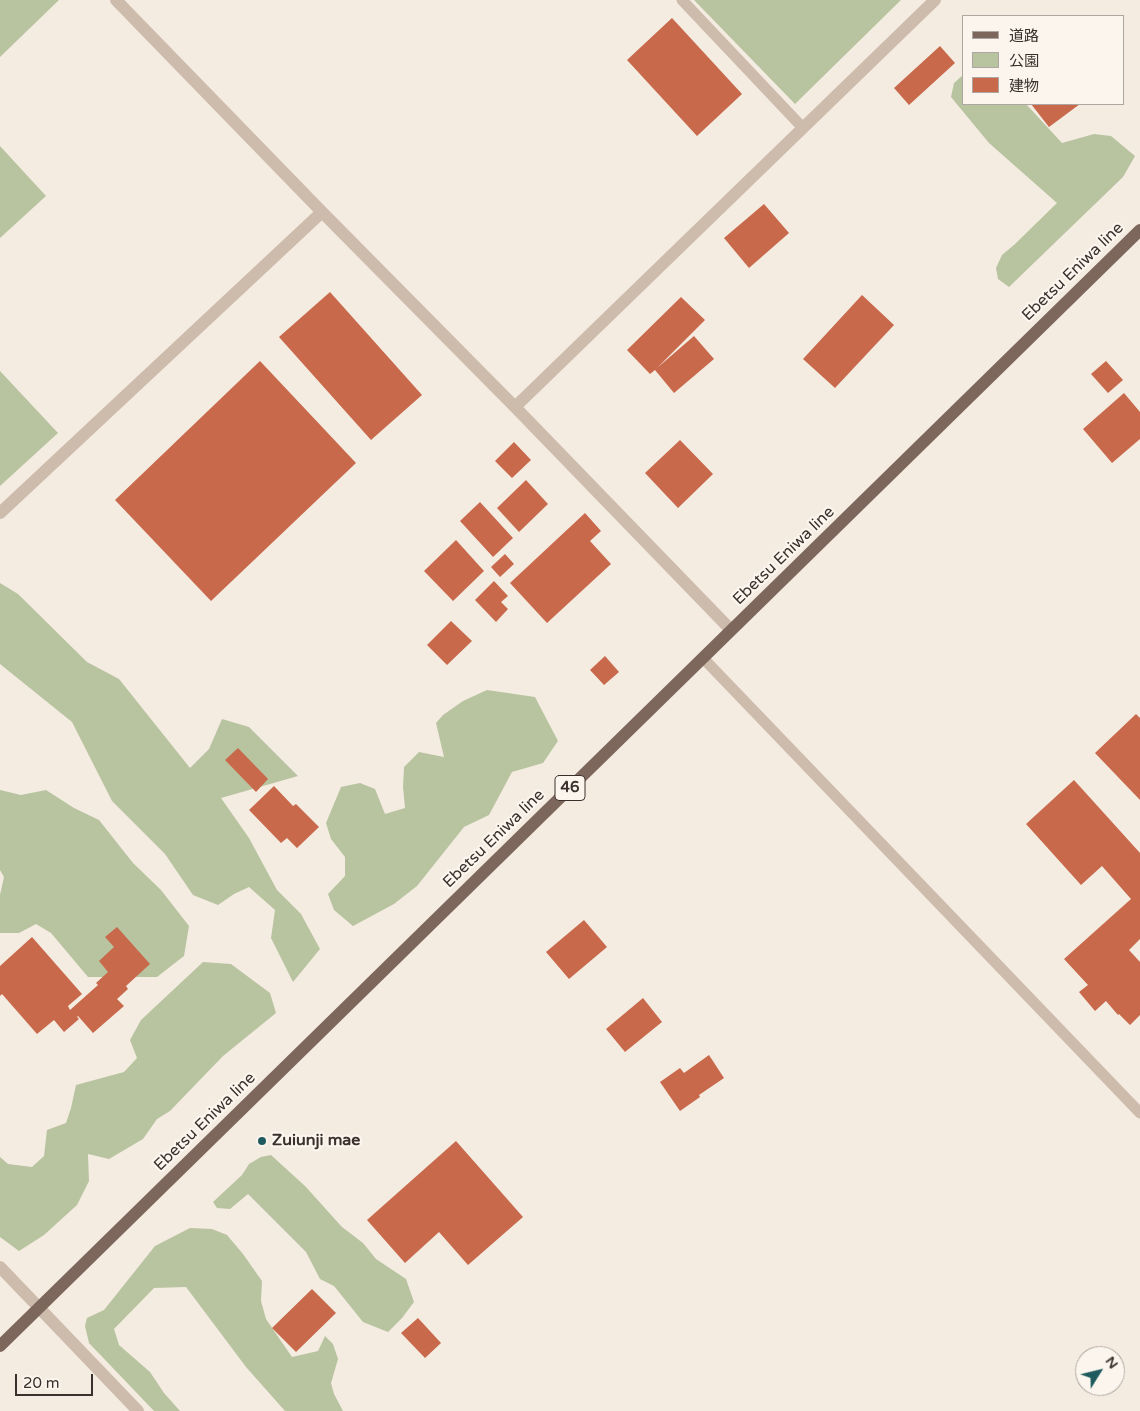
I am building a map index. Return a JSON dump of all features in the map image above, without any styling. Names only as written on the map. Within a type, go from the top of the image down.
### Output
[{"type":"main road","name":"Ebetsu Eniwa line","points":[[0,1346],[1139,232]]},
{"type":"street","points":[[116,0],[731,630]]},
{"type":"street","points":[[515,407],[935,0]]},
{"type":"street","points":[[0,513],[322,212]]},
{"type":"street","points":[[0,1267],[138,1411]]},
{"type":"lane","points":[[682,0],[803,128]]},
{"type":"lane","points":[[703,658],[1140,1113]]},
{"type":"green space","points":[[0,0],[59,0],[0,57]]},
{"type":"green space","points":[[694,0],[901,0],[795,104]]},
{"type":"green space","points":[[962,76],[962,105],[1027,105],[1062,143],[1094,134],[1111,136],[1135,156],[1123,177],[1009,287],[998,279],[996,268],[1002,255],[1057,203],[989,143],[951,97],[954,83]]},
{"type":"green space","points":[[0,146],[46,196],[0,238]]},
{"type":"green space","points":[[0,371],[58,433],[0,486]]},
{"type":"green space","points":[[0,583],[18,594],[87,662],[119,679],[190,768],[209,749],[222,719],[249,727],[298,776],[221,798],[249,838],[277,890],[301,914],[320,949],[293,982],[271,938],[275,910],[249,887],[218,905],[193,895],[165,854],[112,801],[72,722],[0,664]]},
{"type":"green space","points":[[487,690],[535,697],[558,741],[543,763],[512,772],[489,815],[464,827],[417,886],[394,904],[353,926],[334,910],[328,894],[345,876],[345,857],[331,839],[326,823],[341,787],[360,783],[375,789],[385,814],[405,808],[404,767],[419,752],[444,757],[436,723],[443,715],[463,701]]},
{"type":"green space","points":[[0,790],[21,795],[46,790],[74,808],[99,820],[133,863],[161,890],[189,926],[184,956],[157,977],[88,977],[51,933],[36,924],[19,933],[0,933],[0,895],[4,877],[0,870]]},
{"type":"green space","points":[[203,962],[231,964],[270,993],[276,1013],[223,1056],[170,1111],[157,1119],[143,1139],[109,1159],[88,1154],[89,1181],[77,1205],[44,1235],[19,1251],[0,1237],[0,1157],[8,1164],[32,1167],[44,1156],[47,1130],[66,1123],[76,1085],[124,1072],[137,1058],[130,1040],[141,1020]]},
{"type":"green space","points":[[271,1155],[305,1186],[342,1227],[363,1243],[376,1259],[406,1279],[414,1302],[388,1332],[363,1322],[334,1286],[320,1279],[306,1252],[248,1194],[230,1209],[217,1208],[213,1202],[242,1175],[249,1164],[261,1157]]},
{"type":"green space","points":[[190,1228],[212,1229],[227,1235],[243,1254],[262,1281],[261,1301],[266,1319],[292,1357],[318,1351],[325,1336],[333,1344],[338,1359],[331,1383],[334,1394],[343,1411],[285,1411],[246,1367],[186,1287],[154,1288],[114,1329],[119,1345],[150,1372],[164,1393],[180,1411],[154,1411],[89,1343],[85,1326],[87,1318],[104,1310],[155,1246]]},
{"type":"building","points":[[672,18],[742,94],[697,136],[627,60]]},
{"type":"building","points":[[940,46],[955,63],[909,105],[894,88]]},
{"type":"building","points":[[1032,105],[1079,105],[1049,127]]},
{"type":"building","points":[[764,204],[789,233],[749,268],[724,238]]},
{"type":"building","points":[[330,292],[422,395],[371,440],[279,337]]},
{"type":"building","points":[[862,295],[894,325],[835,388],[803,359]]},
{"type":"building","points":[[681,297],[705,320],[657,368],[694,336],[714,359],[674,393],[655,370],[650,374],[627,350]]},
{"type":"building","points":[[260,361],[356,463],[211,601],[115,500]]},
{"type":"building","points":[[1106,361],[1123,380],[1108,393],[1091,374]]},
{"type":"building","points":[[1124,393],[1140,412],[1140,439],[1112,463],[1083,429]]},
{"type":"building","points":[[680,440],[713,474],[678,508],[645,473]]},
{"type":"building","points":[[514,442],[531,460],[512,478],[495,461]]},
{"type":"building","points":[[526,480],[548,504],[519,532],[497,508]]},
{"type":"building","points":[[480,502],[513,538],[493,557],[460,521]]},
{"type":"building","points":[[585,513],[601,531],[590,541],[611,564],[547,623],[510,583]]},
{"type":"building","points":[[456,540],[484,571],[453,601],[424,571]]},
{"type":"building","points":[[505,554],[514,564],[500,577],[491,567]]},
{"type":"building","points":[[494,581],[508,596],[501,602],[508,609],[496,622],[475,600]]},
{"type":"building","points":[[451,621],[472,641],[447,665],[427,645]]},
{"type":"building","points":[[605,656],[619,672],[604,685],[590,670]]},
{"type":"building","points":[[1136,714],[1140,718],[1140,800],[1095,753]]},
{"type":"building","points":[[238,748],[268,779],[256,792],[225,760]]},
{"type":"building","points":[[1074,780],[1140,853],[1140,939],[1129,950],[1140,962],[1140,1015],[1130,1025],[1106,1001],[1095,1011],[1079,992],[1088,985],[1064,959],[1131,899],[1102,866],[1081,885],[1026,824]]},
{"type":"building","points":[[274,786],[293,806],[296,804],[319,827],[297,848],[287,838],[281,843],[249,810]]},
{"type":"building","points":[[584,920],[607,947],[569,979],[546,952]]},
{"type":"building","points":[[117,927],[150,964],[126,986],[128,989],[117,999],[124,1006],[93,1033],[78,1016],[79,1019],[64,1032],[54,1020],[37,1034],[2,994],[0,996],[0,966],[32,937],[82,994],[68,1006],[70,1010],[98,985],[96,983],[108,972],[99,961],[114,947],[105,937]]},
{"type":"building","points":[[643,998],[662,1022],[625,1052],[606,1029]]},
{"type":"building","points":[[709,1055],[724,1078],[680,1111],[660,1082],[680,1068],[684,1073]]},
{"type":"building","points":[[456,1141],[523,1217],[468,1265],[439,1232],[405,1263],[367,1220]]},
{"type":"building","points":[[312,1289],[336,1313],[296,1352],[272,1328]]},
{"type":"building","points":[[418,1318],[441,1343],[425,1358],[401,1333]]},
{"type":"place","name":"Zuiunji mae","points":[[262,1141]]}]
